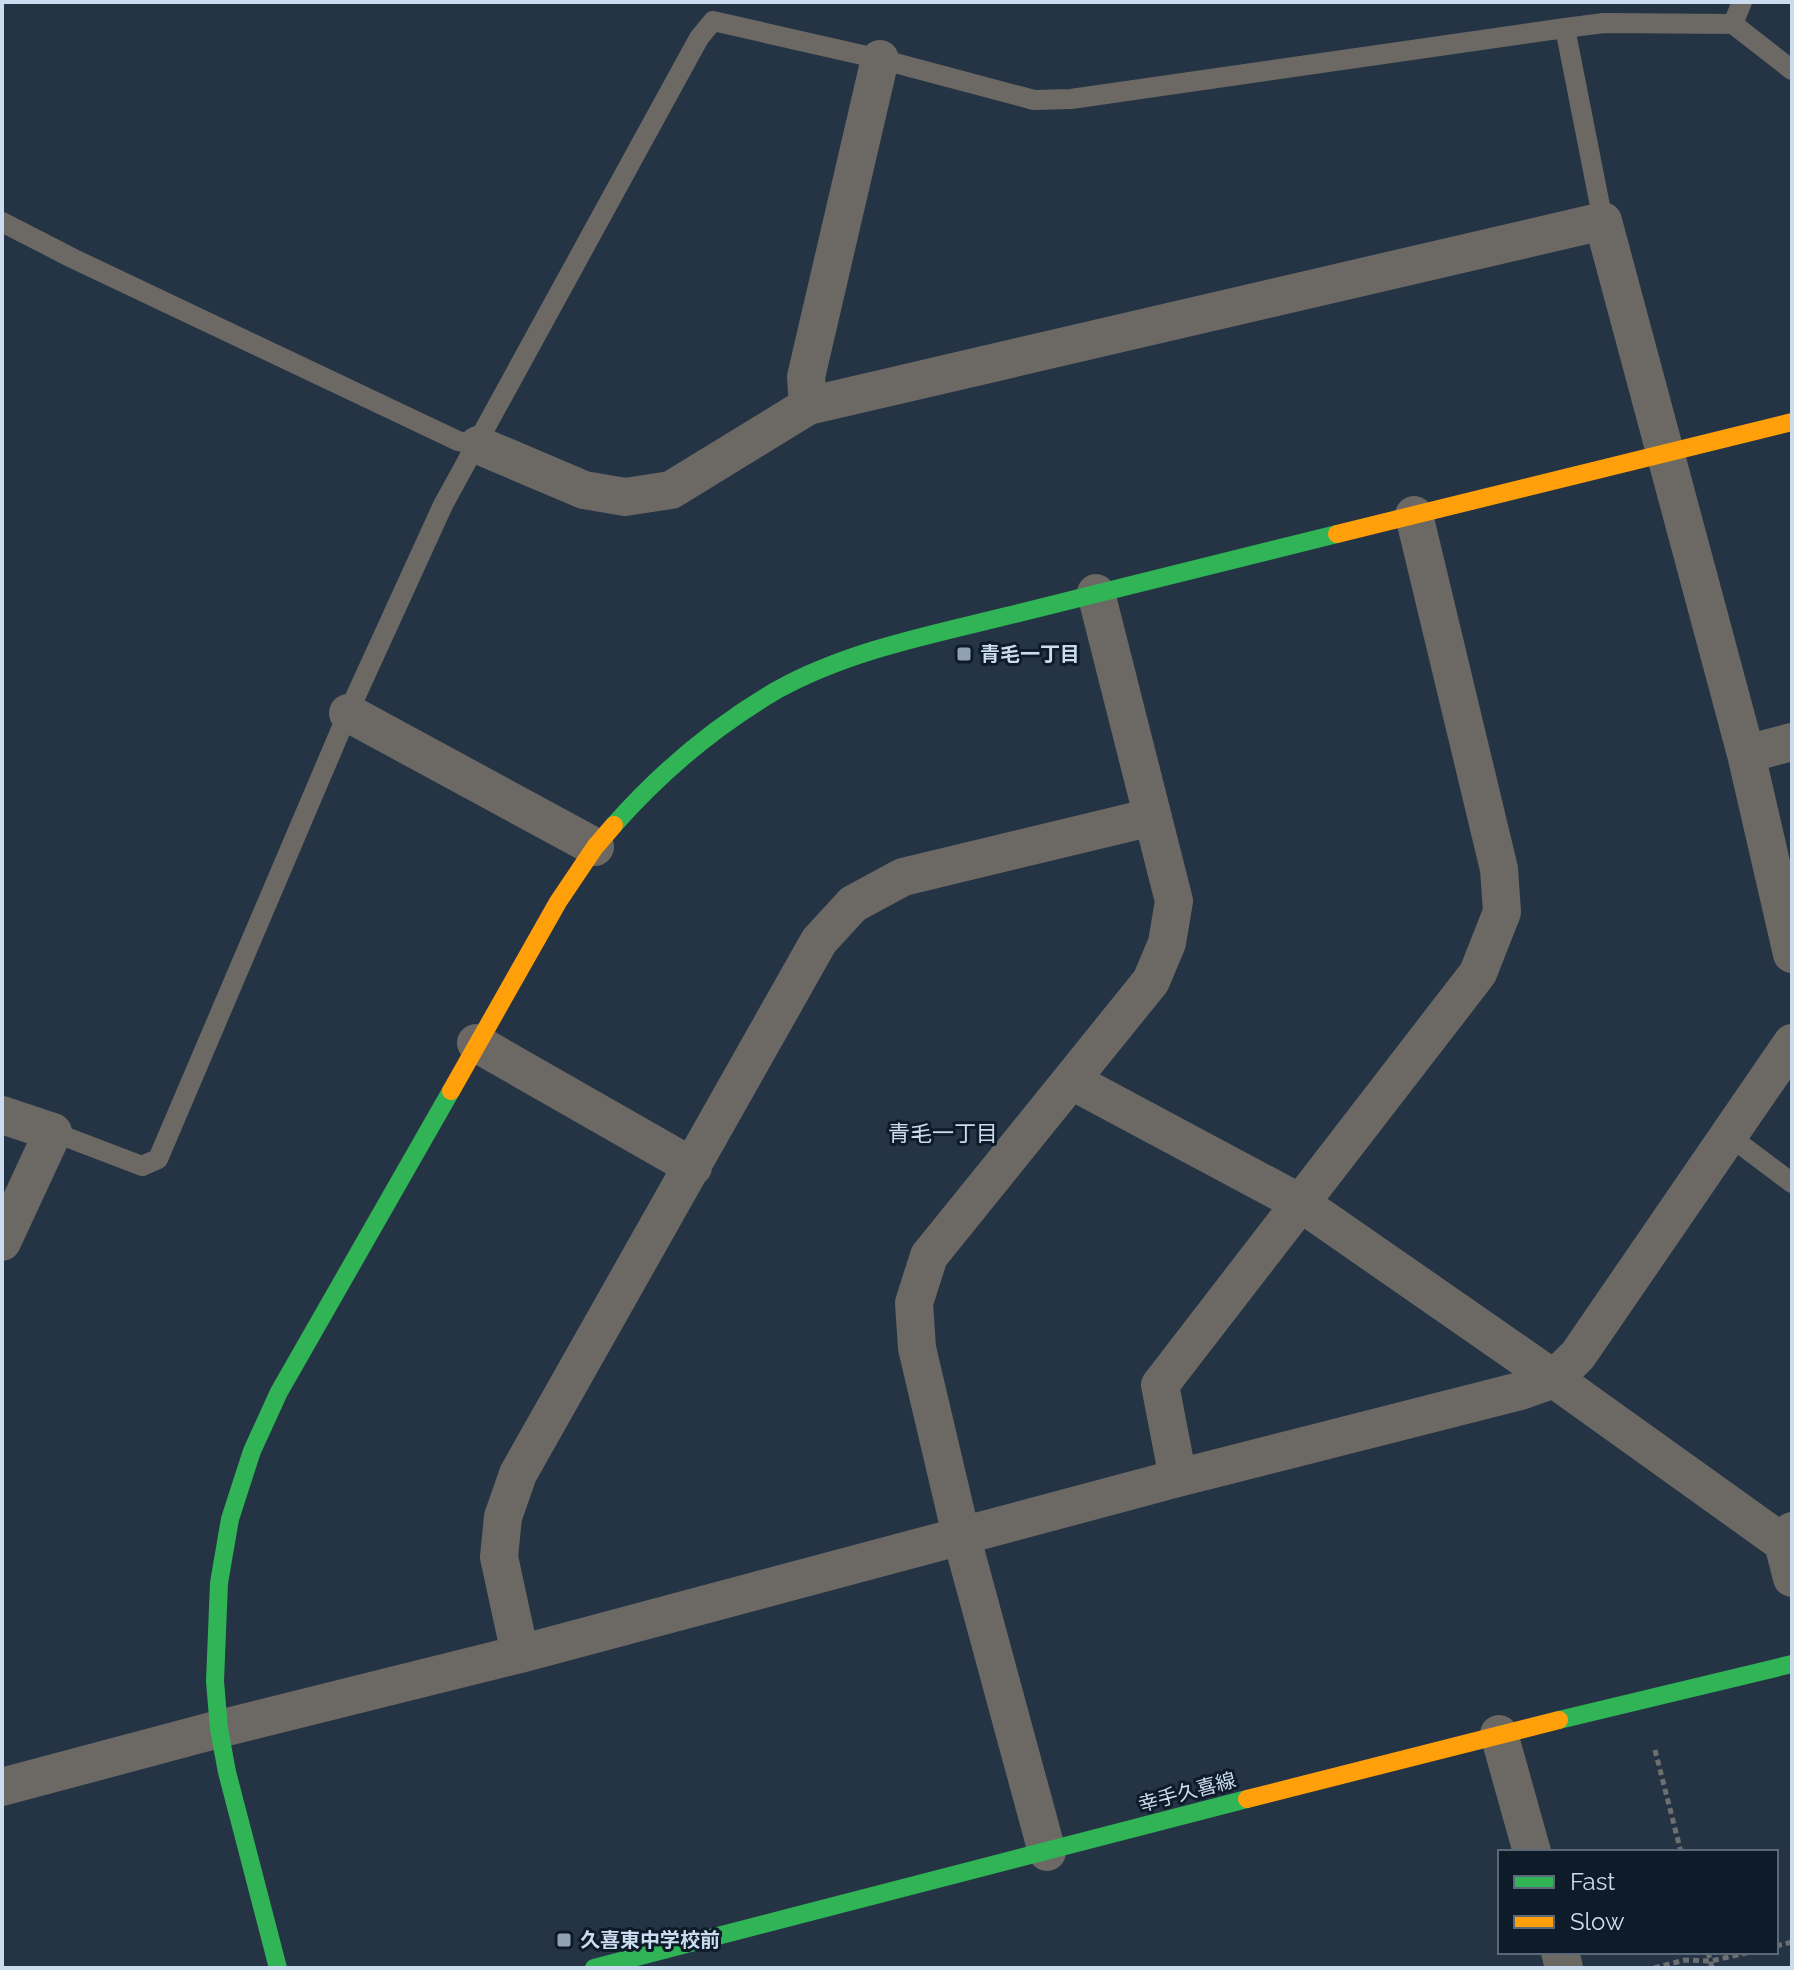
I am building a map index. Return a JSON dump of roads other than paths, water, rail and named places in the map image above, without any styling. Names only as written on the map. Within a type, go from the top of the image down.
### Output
[{"type":"street","points":[[808,406],[806,377],[880,59]]},
{"type":"street","points":[[478,445],[584,490],[625,497],[671,490],[808,406],[1603,221],[1746,754],[1792,954]]},
{"type":"street","points":[[278,1968],[227,1772],[219,1729],[215,1681],[219,1583],[230,1519],[252,1451],[279,1392],[476,1043],[558,902],[595,847],[640,796],[697,746],[778,690],[844,661],[914,639],[1096,593],[1792,422]]},
{"type":"street","points":[[1178,1478],[1160,1385],[1478,973],[1502,912],[1499,869],[1414,515]]},
{"type":"street","points":[[1047,1852],[961,1535],[917,1348],[914,1303],[929,1256],[1151,981],[1167,943],[1174,901],[1096,593]]},
{"type":"street","points":[[348,713],[595,847]]},
{"type":"street","points":[[1746,754],[1792,742]]},
{"type":"street","points":[[520,1654],[499,1557],[503,1517],[518,1474],[819,941],[853,904],[903,877],[1152,817]]},
{"type":"street","points":[[476,1043],[693,1167]]},
{"type":"street","points":[[2,1787],[520,1654],[961,1535],[1520,1391],[1554,1379],[1578,1355],[1792,1043]]},
{"type":"street","points":[[1072,1081],[1302,1204],[1554,1379],[1789,1551]]},
{"type":"street","points":[[2,1115],[53,1132],[2,1242]]},
{"type":"street","name":"幸手久喜線","points":[[594,1968],[1499,1734],[1792,1664]]},
{"type":"street","points":[[1499,1734],[1531,1850]]},
{"type":"lane","points":[[1733,24],[1742,2]]},
{"type":"lane","points":[[53,1132],[142,1166],[158,1159],[348,713],[443,505],[699,38],[713,21],[880,59],[1034,100],[1071,99],[1604,23],[1733,24],[1792,70]]},
{"type":"lane","points":[[1565,28],[1603,221]]},
{"type":"lane","points":[[2,222],[458,441],[478,445]]},
{"type":"lane","points":[[1728,1135],[1792,1183]]},
{"type":"place","name":"青毛一丁目","points":[[964,654]]},
{"type":"place","name":"久喜東中学校前","points":[[564,1940]]},
{"type":"district","name":"青毛一丁目","points":[[943,1133]]}]
